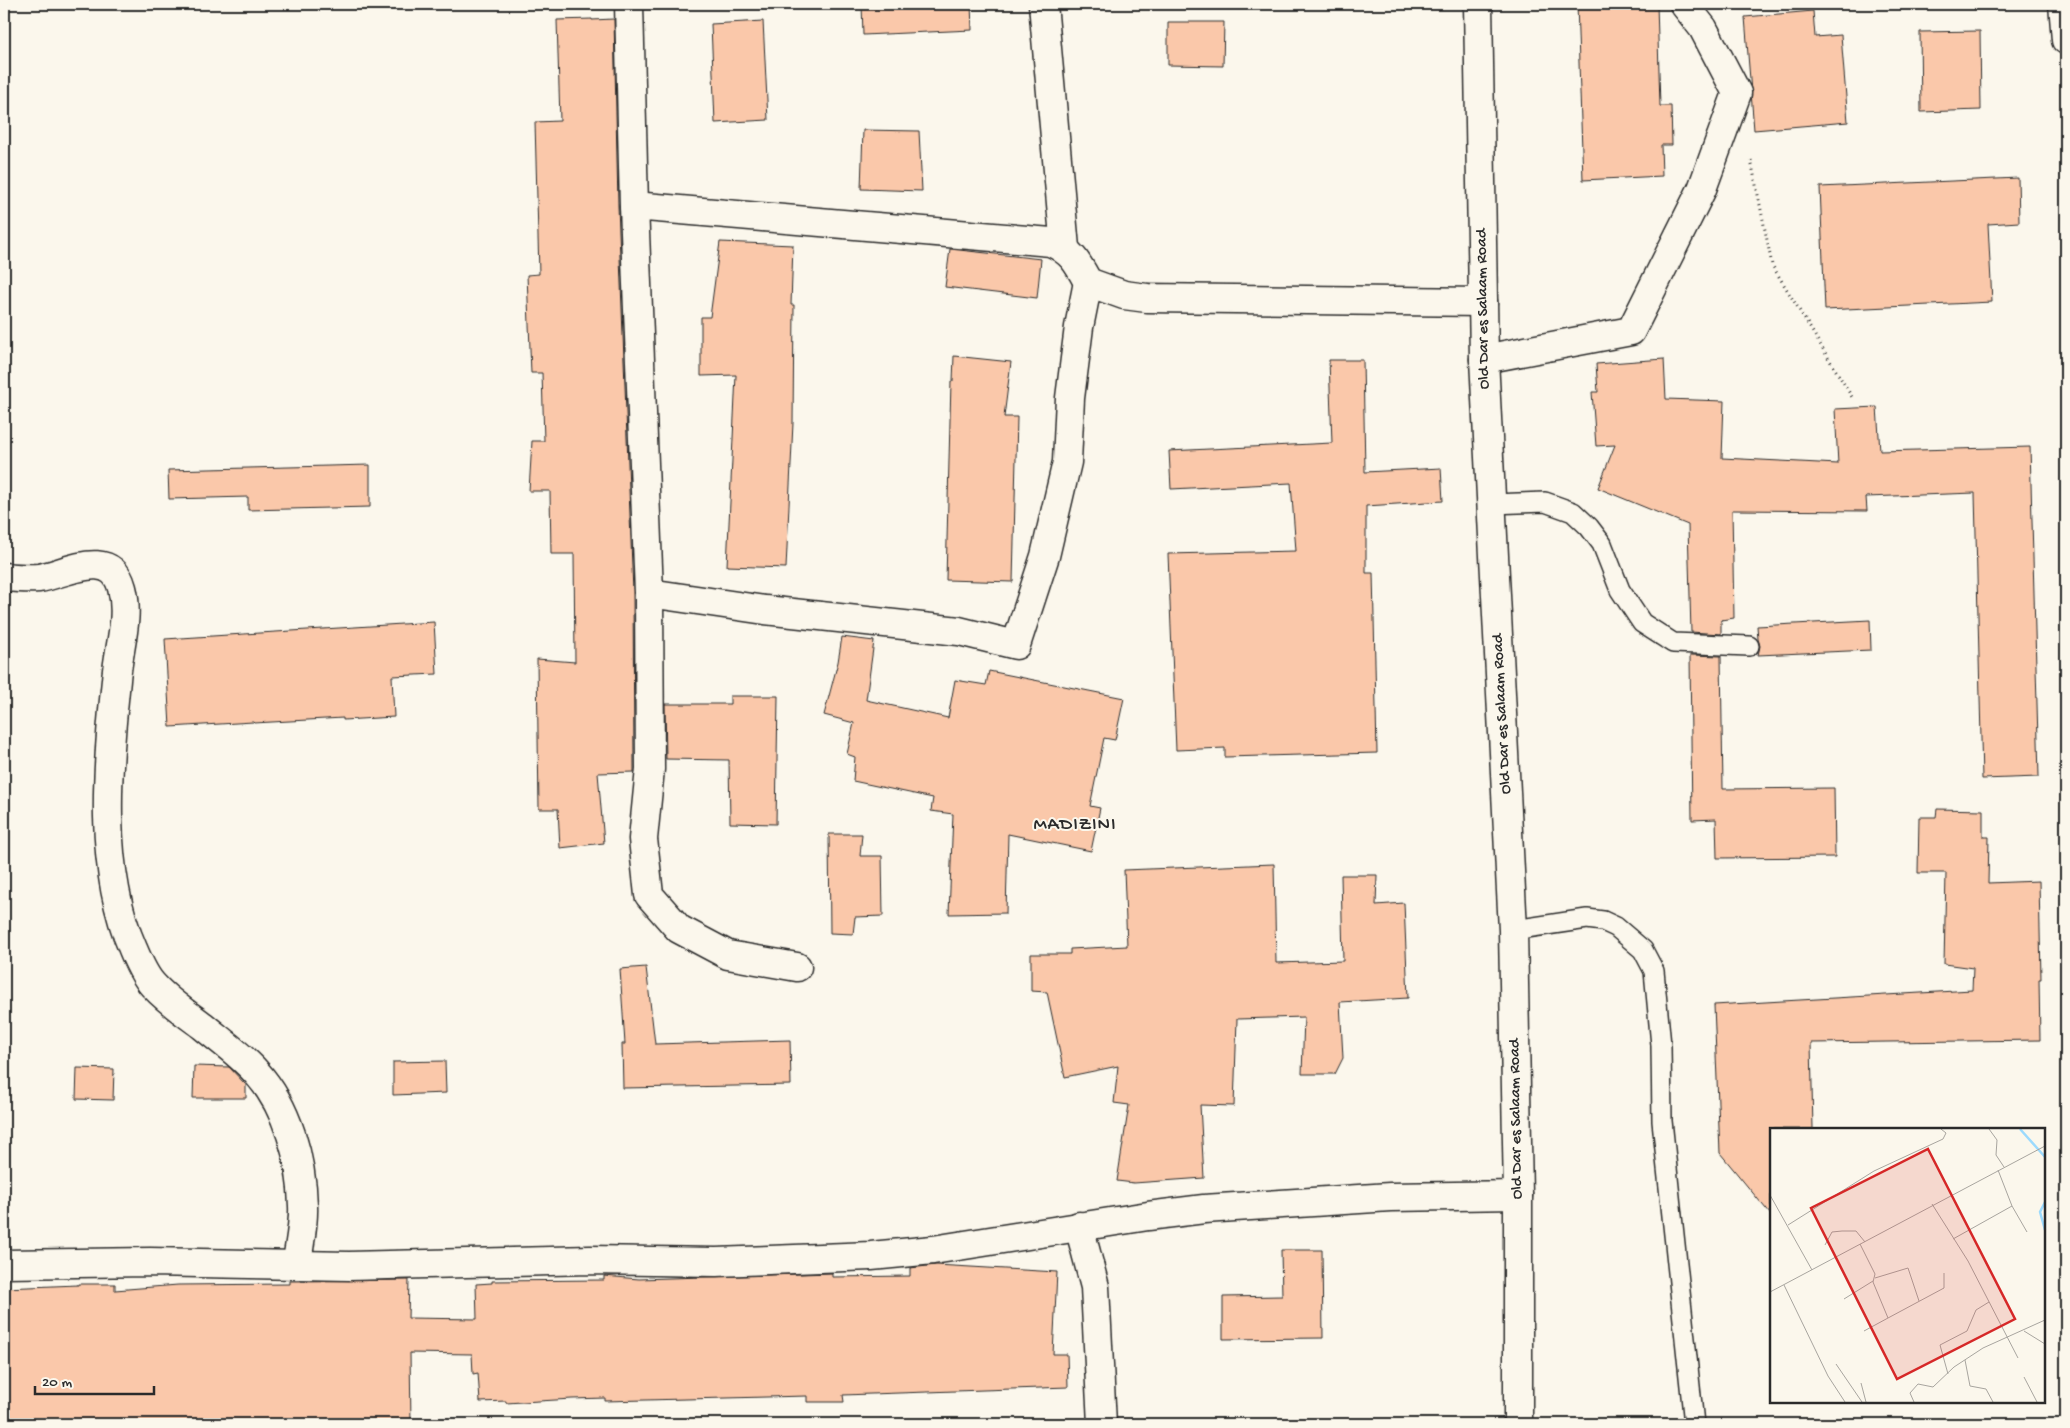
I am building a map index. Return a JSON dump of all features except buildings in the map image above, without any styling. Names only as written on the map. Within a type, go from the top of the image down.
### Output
[{"type":"street","points":[[629,4],[634,206],[649,593],[650,769],[643,839],[648,896],[679,929],[728,955],[797,967]]},
{"type":"street","points":[[1043,4],[1065,248]]},
{"type":"street","name":"Old Dar es Salaam Road","points":[[1478,4],[1484,359],[1514,930],[1518,1195],[1518,1424]]},
{"type":"street","points":[[1484,359],[1632,331],[1702,189],[1737,93],[1702,28],[1684,4]]},
{"type":"street","points":[[2062,4],[2066,40]]},
{"type":"street","points":[[634,206],[1051,242],[1065,248],[1077,261],[1088,282],[1079,327],[1070,398],[1066,462],[1045,556],[1016,644],[959,632],[765,610],[649,593]]},
{"type":"street","points":[[1088,282],[1124,295],[1147,298],[1483,302]]},
{"type":"street","points":[[4,577],[40,578],[87,564],[100,565],[110,570],[117,577],[122,588],[124,615],[116,679],[107,814],[113,874],[120,910],[133,949],[153,986],[250,1066],[274,1097],[288,1125],[298,1161],[304,1208],[297,1263]]},
{"type":"street","points":[[4,1264],[150,1262],[297,1263],[349,1266],[590,1260],[716,1262],[872,1256],[952,1247],[1079,1226],[1204,1209],[1390,1196],[1518,1195]]},
{"type":"street","points":[[1079,1226],[1095,1288],[1102,1424]]},
{"type":"lane","points":[[1492,504],[1545,502],[1573,512],[1589,527],[1602,544],[1620,590],[1642,623],[1673,643],[1749,646]]},
{"type":"lane","points":[[1514,930],[1571,920],[1587,919],[1603,922],[1616,927],[1643,950],[1654,971],[1661,1046],[1662,1121],[1694,1424]]},
{"type":"path","points":[[1749,150],[1772,265],[1852,397]]},
{"type":"district","name":"MADIZINI","points":[[1075,825]]}]
